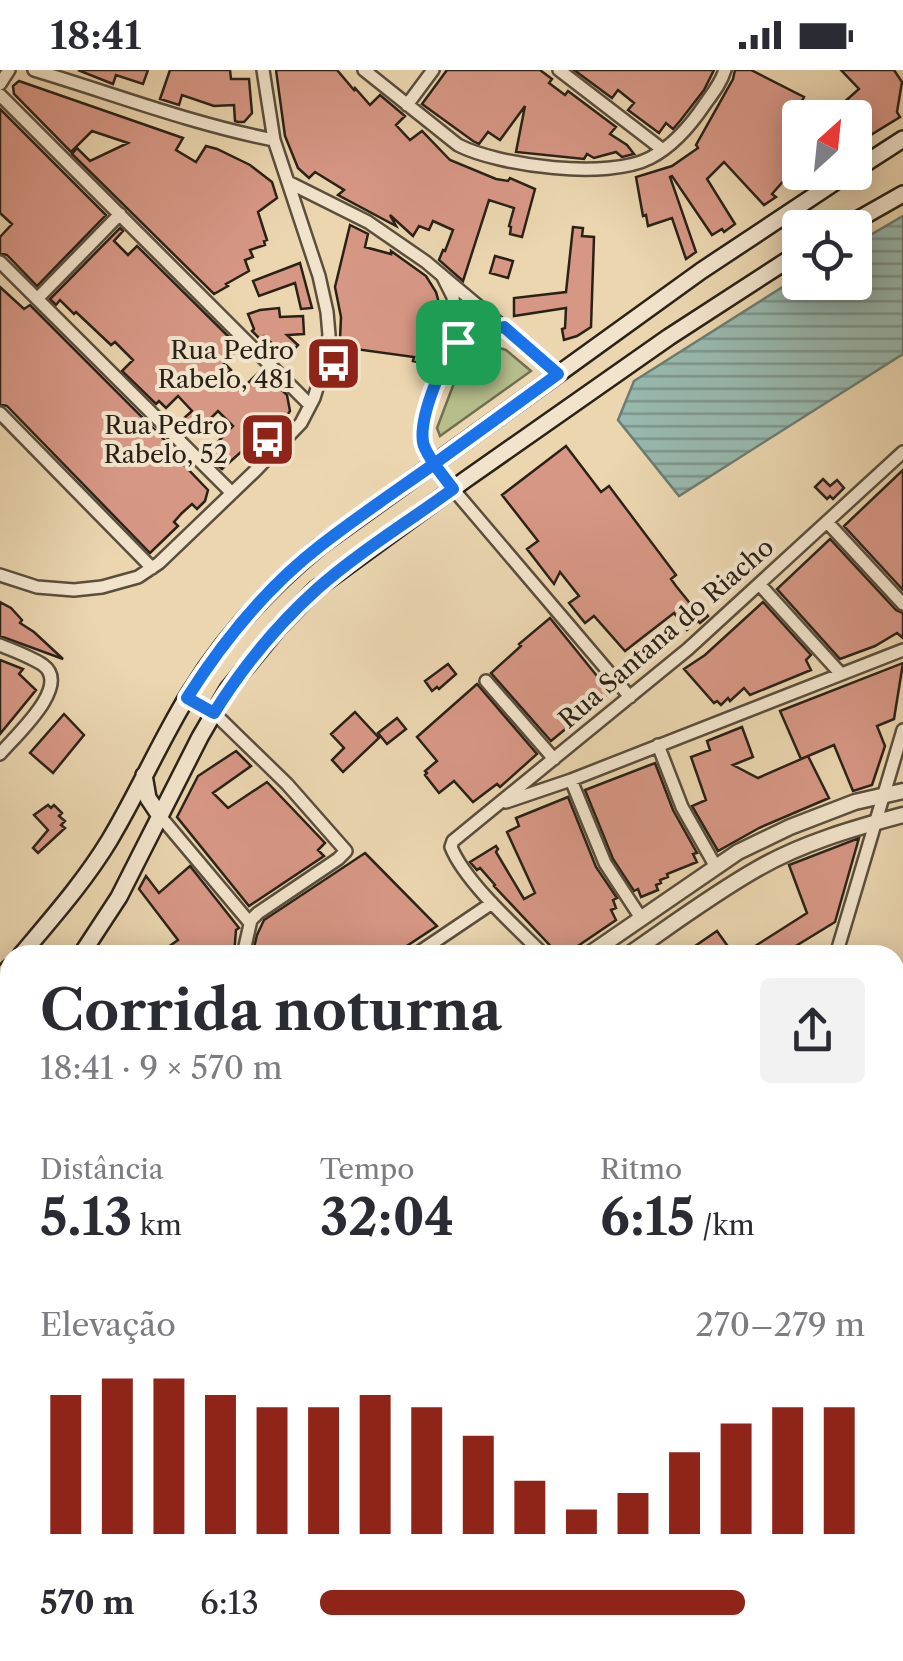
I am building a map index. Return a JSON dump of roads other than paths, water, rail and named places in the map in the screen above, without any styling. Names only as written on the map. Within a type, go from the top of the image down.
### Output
[{"type":"main road","points":[[872,159],[903,139]]},
{"type":"main road","points":[[29,945],[84,879],[110,840],[187,698],[216,655],[256,605],[294,567],[700,272],[824,190]]},
{"type":"main road","points":[[872,211],[903,194]]},
{"type":"main road","points":[[88,945],[119,897],[228,689],[278,627],[316,590],[453,489],[669,337],[782,264]]},
{"type":"main road","points":[[144,775],[148,798],[160,816]]},
{"type":"street","points":[[0,84],[9,70]]},
{"type":"street","points":[[34,70],[190,120],[274,140]]},
{"type":"street","points":[[0,575],[12,581],[74,590],[102,588],[138,577],[232,493],[300,422],[310,405],[322,372],[328,324],[319,276],[274,140],[262,70]]},
{"type":"street","points":[[364,70],[474,154],[575,169],[622,168],[663,150],[696,117],[724,70]]},
{"type":"street","points":[[407,105],[433,70]]},
{"type":"street","points":[[559,70],[663,150]]},
{"type":"street","points":[[0,95],[310,405]]},
{"type":"street","points":[[288,182],[368,222],[441,274],[558,374]]},
{"type":"street","points":[[37,298],[120,214]]},
{"type":"street","points":[[0,262],[232,493]]},
{"type":"street","points":[[441,274],[453,296],[458,342]]},
{"type":"street","points":[[504,327],[480,332],[452,349],[424,420],[423,444],[453,489],[630,697]]},
{"type":"street","points":[[0,414],[152,568]]},
{"type":"street","name":"Rua Santana do Riacho","points":[[492,903],[456,860],[451,847],[454,841],[688,649],[900,461]]},
{"type":"street","points":[[827,522],[903,604]]},
{"type":"street","points":[[760,585],[840,673]]},
{"type":"street","points":[[0,644],[45,666],[52,676],[47,699],[0,754]]},
{"type":"street","points":[[497,805],[571,780],[903,650]]},
{"type":"street","points":[[486,681],[554,758]]},
{"type":"street","points":[[187,698],[214,713],[346,850],[258,912],[250,923],[245,945]]},
{"type":"street","points":[[839,945],[903,730]]},
{"type":"street","points":[[658,745],[682,807],[716,867]]},
{"type":"street","points":[[571,780],[605,863],[640,918]]},
{"type":"street","points":[[602,945],[738,852],[855,802],[903,791]]},
{"type":"street","points":[[643,945],[758,868],[815,842],[903,815]]},
{"type":"street","points":[[160,816],[250,923]]},
{"type":"street","points":[[430,945],[492,903],[534,945]]},
{"type":"water","points":[[903,216],[903,354],[679,496],[618,420],[634,381],[782,287],[782,300],[872,300],[872,234]]},
{"type":"place","name":"Rua Pedro Rabelo, 481","points":[[333,364]]},
{"type":"place","name":"Rua Pedro Rabelo, 52","points":[[267,439]]}]
